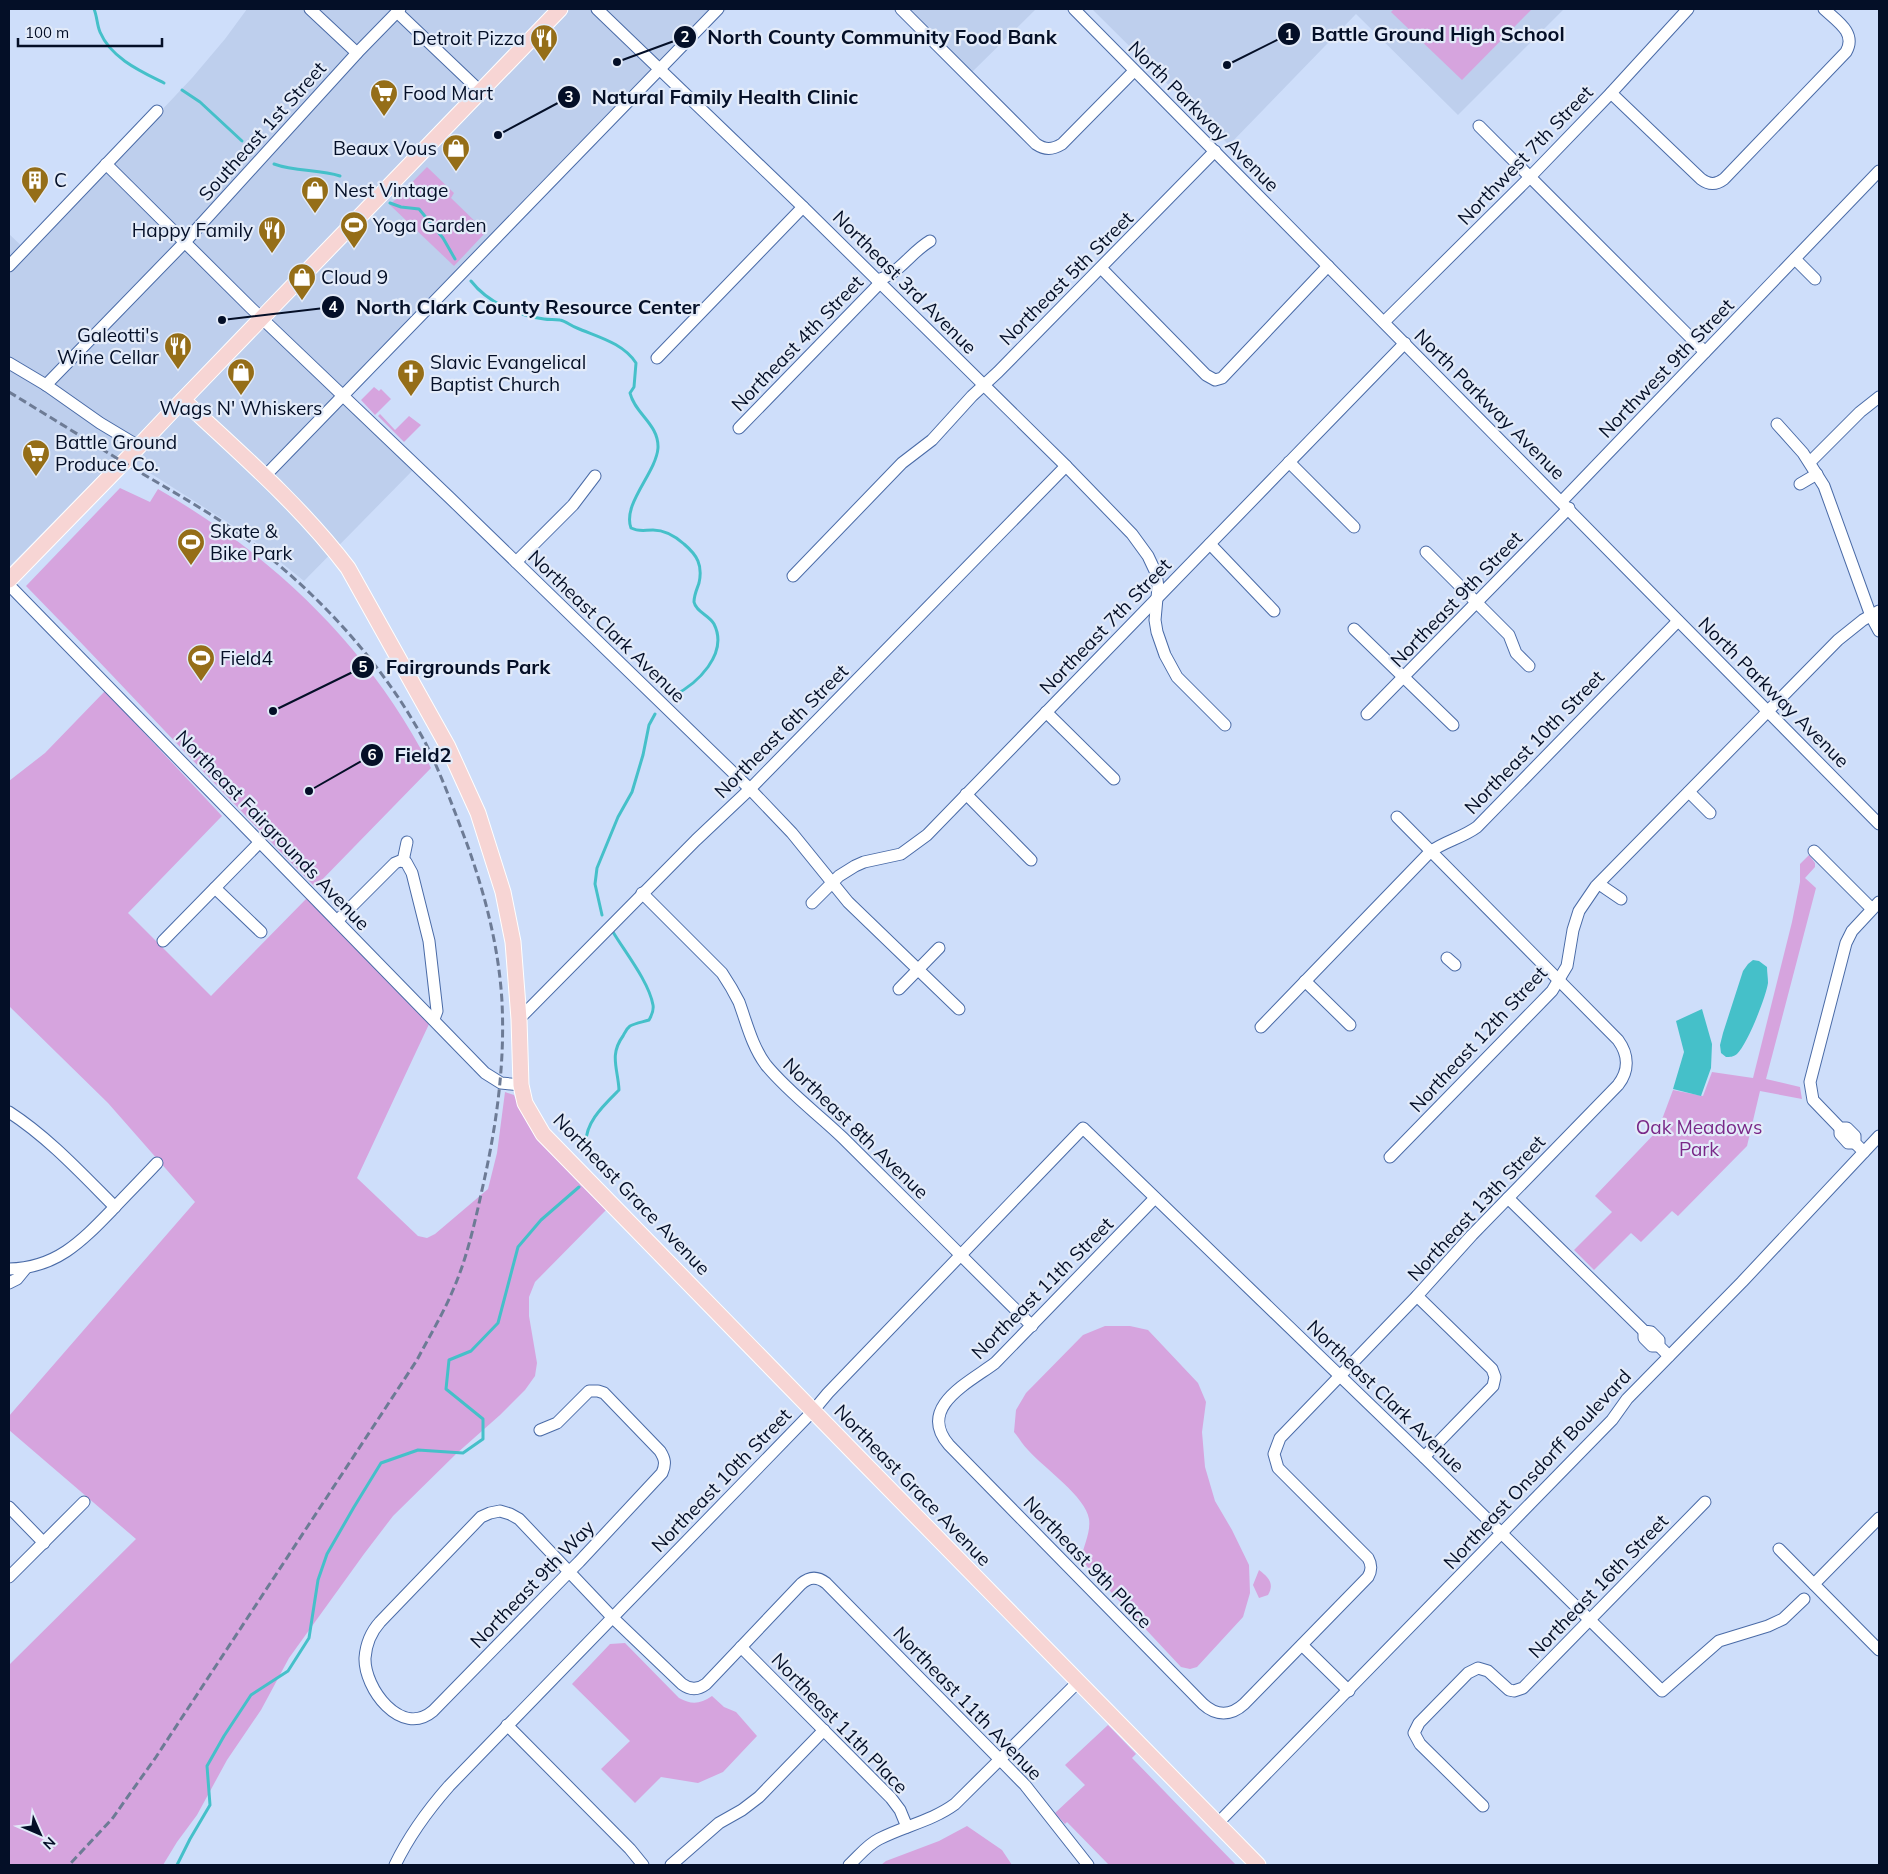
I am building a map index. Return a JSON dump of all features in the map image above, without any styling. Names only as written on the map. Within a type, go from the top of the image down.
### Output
[{"type":"main road","points":[[9,580],[140,447],[560,9]]},
{"type":"main road","name":"Northeast Grace Avenue","points":[[183,400],[264,477],[328,542],[348,568],[444,739],[463,777],[478,812],[503,892],[513,942],[519,1020],[521,1085],[525,1102],[544,1134],[1258,1865]]},
{"type":"street","points":[[310,9],[357,54]]},
{"type":"street","name":"Northeast 3rd Avenue","points":[[596,9],[803,207],[1123,524],[1143,547],[1156,573],[1158,587],[1155,610],[1157,632],[1170,666],[1190,692],[1224,725]]},
{"type":"street","points":[[264,477],[718,9]]},
{"type":"street","points":[[901,9],[1036,144],[1046,149],[1053,149],[1062,144],[1134,71]]},
{"type":"street","name":"North Parkway Avenue","points":[[1074,9],[1879,824]]},
{"type":"street","name":"Northwest 7th Street","points":[[1384,322],[1530,177],[1688,9]]},
{"type":"street","points":[[1611,93],[1701,179],[1711,184],[1721,181],[1849,47],[1850,40],[1846,30],[1824,9]]},
{"type":"street","points":[[399,10],[480,91]]},
{"type":"street","name":"Southeast 1st Street","points":[[46,385],[184,243],[399,10]]},
{"type":"street","points":[[9,266],[157,110]]},
{"type":"street","points":[[1479,126],[1705,352]]},
{"type":"street","name":"Northeast 5th Street","points":[[794,576],[902,463],[932,440],[1215,152]]},
{"type":"street","name":"Northeast Clark Avenue","points":[[106,164],[184,243],[750,789],[792,833],[848,902],[959,1008]]},
{"type":"street","name":"Northwest 9th Street","points":[[1565,505],[1705,352],[1879,171]]},
{"type":"street","points":[[657,358],[803,207]]},
{"type":"street","name":"Northeast 4th Street","points":[[739,428],[878,282],[930,241]]},
{"type":"street","points":[[1794,259],[1815,279]]},
{"type":"street","points":[[1101,268],[1206,375],[1215,380],[1222,378],[1328,266]]},
{"type":"street","name":"Northeast 7th Street","points":[[812,902],[854,866],[909,850],[927,835],[1405,343]]},
{"type":"street","points":[[9,363],[140,447]]},
{"type":"street","points":[[1810,462],[1860,412],[1879,396]]},
{"type":"street","points":[[1777,424],[1810,462],[1829,497],[1875,613],[1879,631]]},
{"type":"street","points":[[1289,462],[1354,526]]},
{"type":"street","name":"Northeast 6th Street","points":[[519,1020],[642,893],[750,789],[1066,466]]},
{"type":"street","points":[[1800,484],[1817,474]]},
{"type":"street","points":[[516,562],[573,505],[595,476]]},
{"type":"street","name":"Northeast 9th Street","points":[[1367,714],[1477,603],[1565,505]]},
{"type":"street","points":[[1210,544],[1274,611]]},
{"type":"street","points":[[1426,552],[1509,636],[1516,653],[1529,666]]},
{"type":"street","name":"Northeast Fairgrounds Avenue","points":[[9,585],[485,1073],[501,1084],[521,1085]]},
{"type":"street","name":"Northeast 12th Street","points":[[1390,1157],[1560,981],[1570,957],[1573,930],[1579,911],[1589,895],[1838,640],[1875,613]]},
{"type":"street","name":"Northeast 10th Street","points":[[1261,1028],[1430,852],[1438,846],[1477,827],[1678,621]]},
{"type":"street","points":[[1354,629],[1453,725]]},
{"type":"street","points":[[1046,712],[1114,779]]},
{"type":"street","points":[[1689,792],[1710,813]]},
{"type":"street","points":[[966,794],[1031,860]]},
{"type":"street","points":[[1397,817],[1560,981]]},
{"type":"street","points":[[164,941],[260,842]]},
{"type":"street","points":[[403,861],[407,842]]},
{"type":"street","points":[[1814,851],[1876,906],[1852,931],[1846,943],[1810,1082],[1811,1095],[1840,1128],[1840,1134],[1848,1143],[1855,1143],[1864,1152]]},
{"type":"street","points":[[337,921],[395,863],[403,861]]},
{"type":"street","points":[[403,861],[410,868],[429,941],[437,1011],[434,1020]]},
{"type":"street","points":[[1599,884],[1621,899]]},
{"type":"street","points":[[215,888],[261,932]]},
{"type":"street","name":"Northeast 8th Avenue","points":[[642,893],[722,973],[732,987],[753,1042],[764,1062],[775,1075],[801,1102],[841,1136],[1032,1326]]},
{"type":"street","points":[[899,988],[939,948]]},
{"type":"street","points":[[1305,981],[1350,1025]]},
{"type":"street","name":"Northeast 13th Street","points":[[1302,1645],[1368,1577],[1372,1568],[1368,1558],[1278,1468],[1274,1454],[1276,1446],[1284,1432],[1417,1296],[1618,1084],[1626,1071],[1626,1054],[1621,1044],[1560,981]]},
{"type":"street","points":[[9,1112],[46,1140],[115,1207]]},
{"type":"street","name":"Northeast Clark Avenue","points":[[1083,1128],[1590,1618],[1662,1691],[1719,1641],[1768,1626],[1784,1619],[1804,1599]]},
{"type":"street","name":"Northeast 10th Street","points":[[395,1865],[424,1815],[448,1786],[813,1411],[828,1393],[1083,1128]]},
{"type":"street","name":"Northeast Onsdorff Boulevard","points":[[1217,1824],[1612,1420],[1627,1399],[1742,1282],[1879,1136]]},
{"type":"street","points":[[9,1269],[26,1268],[48,1262],[69,1251],[88,1235],[158,1163]]},
{"type":"street","name":"Northeast 11th Street","points":[[938,1424],[945,1402],[967,1382],[995,1363],[1155,1198]]},
{"type":"street","points":[[1508,1198],[1644,1331],[1644,1338],[1652,1346],[1659,1346],[1669,1356]]},
{"type":"street","points":[[9,1284],[17,1280],[26,1268]]},
{"type":"street","points":[[1417,1296],[1492,1369],[1495,1377],[1493,1386],[1424,1457]]},
{"type":"street","name":"Northeast 9th Way","points":[[540,1430],[557,1423],[589,1391],[598,1391],[604,1393],[660,1451],[665,1465],[662,1473],[570,1571],[433,1712],[426,1717],[418,1719],[403,1717],[394,1712],[372,1688],[365,1665],[368,1642],[380,1622],[481,1517],[490,1513],[500,1512],[520,1519],[570,1571]]},
{"type":"street","name":"Northeast 9th Place","points":[[938,1424],[942,1436],[949,1445],[1212,1711],[1223,1714],[1240,1708],[1302,1645]]},
{"type":"street","points":[[9,1577],[84,1502]]},
{"type":"street","name":"Northeast 16th Street","points":[[1483,1806],[1420,1744],[1414,1734],[1418,1723],[1468,1673],[1478,1668],[1488,1671],[1505,1688],[1514,1691],[1523,1688],[1706,1502]]},
{"type":"street","points":[[9,1507],[44,1543]]},
{"type":"street","points":[[1814,1584],[1879,1518]]},
{"type":"street","points":[[1779,1549],[1879,1650]]},
{"type":"street","points":[[570,1571],[613,1618],[682,1684],[692,1688],[699,1688],[706,1684],[740,1647]]},
{"type":"street","name":"Northeast 11th Avenue","points":[[740,1647],[808,1578],[818,1578],[826,1583],[1032,1794],[1088,1865]]},
{"type":"street","points":[[1302,1645],[1349,1691]]},
{"type":"street","name":"Northeast 11th Place","points":[[740,1647],[895,1802],[907,1827]]},
{"type":"street","points":[[849,1865],[874,1842],[936,1816],[955,1804],[1078,1682]]},
{"type":"street","points":[[506,1725],[630,1849],[643,1865]]},
{"type":"street","points":[[671,1865],[719,1823],[759,1798],[824,1730]]},
{"type":"shaded area","points":[[247,9],[727,9],[341,397],[414,469],[304,581],[243,532],[120,454],[9,567],[9,234],[28,252],[192,78]]},
{"type":"shaded area","points":[[905,9],[1036,9],[970,74]]},
{"type":"shaded area","points":[[1092,9],[1564,9],[1458,115],[1356,14],[1229,145]]},
{"type":"shaded area","points":[[1753,960],[1759,961],[1767,967],[1767,990],[1746,1041],[1737,1054],[1726,1057],[1721,1053],[1720,1045],[1723,1033],[1743,971]]},
{"type":"shaded area","points":[[1702,1009],[1712,1044],[1711,1068],[1701,1096],[1673,1089],[1684,1052],[1676,1021]]},
{"type":"green space","points":[[1394,9],[1532,9],[1462,80],[1391,12]]},
{"type":"green space","points":[[427,167],[454,193],[451,198],[486,232],[454,266],[390,205]]},
{"type":"green space","points":[[374,387],[379,391],[381,389],[391,399],[375,415],[361,400]]},
{"type":"green space","points":[[380,414],[395,430],[409,416],[421,425],[404,442],[378,416]]},
{"type":"green space","points":[[120,488],[150,502],[158,489],[200,515],[241,544],[279,575],[349,645],[379,683],[407,725],[431,768],[315,887],[26,586]]},
{"type":"green space","points":[[105,691],[222,816],[128,913],[211,996],[308,897],[430,1022],[357,1178],[418,1236],[427,1238],[435,1234],[488,1189],[497,1153],[505,1092],[514,1095],[532,1128],[554,1156],[607,1209],[535,1282],[529,1297],[529,1316],[537,1363],[535,1376],[525,1390],[500,1415],[456,1454],[393,1516],[364,1554],[289,1658],[261,1710],[227,1760],[197,1815],[163,1865],[9,1865],[9,1665],[136,1539],[9,1430],[9,1416],[195,1202],[108,1103],[9,1006],[9,781],[45,753]]},
{"type":"green space","name":"Oak Meadows Park","points":[[1809,855],[1815,863],[1815,867],[1805,878],[1816,888],[1766,1079],[1800,1087],[1802,1099],[1760,1091],[1747,1146],[1678,1216],[1672,1211],[1641,1242],[1631,1233],[1594,1270],[1574,1250],[1612,1212],[1595,1196],[1658,1130],[1673,1090],[1703,1096],[1712,1072],[1753,1078],[1792,922],[1800,882],[1800,864]]},
{"type":"green space","points":[[1105,1326],[1130,1326],[1148,1330],[1198,1383],[1206,1402],[1202,1432],[1205,1467],[1215,1501],[1249,1565],[1250,1593],[1243,1617],[1197,1667],[1190,1669],[1181,1667],[1081,1560],[1089,1529],[1089,1519],[1086,1510],[1073,1492],[1028,1450],[1014,1432],[1016,1410],[1026,1393],[1083,1335]]},
{"type":"green space","points":[[1259,1570],[1268,1578],[1271,1587],[1268,1595],[1259,1598],[1253,1585]]},
{"type":"green space","points":[[625,1643],[679,1698],[696,1703],[712,1696],[724,1707],[736,1712],[757,1736],[723,1772],[698,1783],[661,1777],[635,1803],[601,1769],[630,1741],[572,1684],[610,1644]]},
{"type":"green space","points":[[1108,1725],[1136,1754],[1132,1758],[1236,1865],[1109,1865],[1067,1822],[1065,1824],[1055,1813],[1085,1785],[1065,1765]]},
{"type":"green space","points":[[967,1826],[1002,1850],[1012,1865],[881,1865],[886,1861],[939,1841]]},
{"type":"waterway","points":[[94,9],[100,32],[111,49],[127,63],[164,83]]},
{"type":"waterway","points":[[182,90],[200,102],[242,141]]},
{"type":"waterway","points":[[274,164],[282,167],[340,176]]},
{"type":"waterway","points":[[390,203],[401,207],[419,209],[443,238],[455,259]]},
{"type":"waterway","points":[[471,281],[486,296],[504,307],[534,317],[564,321],[624,350],[636,363],[634,387],[630,393],[637,407],[655,432],[658,448],[652,468],[631,509],[629,519],[631,528],[666,532],[677,538],[696,556],[700,577],[694,602],[697,608],[714,624],[718,635],[714,657],[708,667],[692,684],[673,696]]},
{"type":"waterway","points":[[602,915],[595,884],[597,868],[618,817],[632,792],[643,755],[649,725],[655,714]]},
{"type":"waterway","points":[[586,1146],[588,1130],[596,1115],[619,1090],[615,1062],[619,1043],[630,1026],[649,1020],[653,1009],[651,996],[642,977],[613,932]]},
{"type":"waterway","points":[[177,1865],[210,1805],[207,1766],[251,1695],[288,1671],[309,1638],[318,1580],[327,1554],[381,1463],[418,1450],[463,1453],[483,1439],[483,1419],[446,1389],[449,1360],[471,1351],[498,1323],[518,1247],[541,1220],[579,1187]]},
{"type":"railway","points":[[9,392],[207,512],[250,541],[287,572],[333,616],[374,664],[393,690],[426,744],[443,781],[467,844],[480,882],[494,941],[498,962],[503,1024],[499,1092],[489,1159],[467,1250],[445,1308],[417,1360],[156,1757],[112,1819],[69,1865]]},
{"type":"place","name":"Detroit Pizza","points":[[544,62]]},
{"type":"place","name":"North County Community Food Bank","points":[[617,62]]},
{"type":"place","name":"Battle Ground High School","points":[[1227,65]]},
{"type":"place","name":"Food Mart","points":[[384,117]]},
{"type":"place","name":"Natural Family Health Clinic","points":[[498,135]]},
{"type":"place","name":"Beaux Vous","points":[[456,172]]},
{"type":"place","name":"C","points":[[35,204]]},
{"type":"place","name":"Nest Vintage","points":[[315,214]]},
{"type":"place","name":"Yoga Garden","points":[[354,249]]},
{"type":"place","name":"Happy Family","points":[[272,254]]},
{"type":"place","name":"Cloud 9","points":[[302,301]]},
{"type":"place","name":"North Clark County Resource Center","points":[[222,320]]},
{"type":"place","name":"Galeotti's Wine Cellar","points":[[178,370]]},
{"type":"place","name":"Wags N' Whiskers","points":[[241,396]]},
{"type":"place","name":"Slavic Evangelical Baptist Church","points":[[411,397]]},
{"type":"place","name":"Battle Ground Produce Co.","points":[[36,477]]},
{"type":"place","name":"Skate & Bike Park","points":[[191,566]]},
{"type":"place","name":"Field4","points":[[201,682]]},
{"type":"place","name":"Fairgrounds Park","points":[[273,711]]},
{"type":"place","name":"Field2","points":[[309,791]]}]
